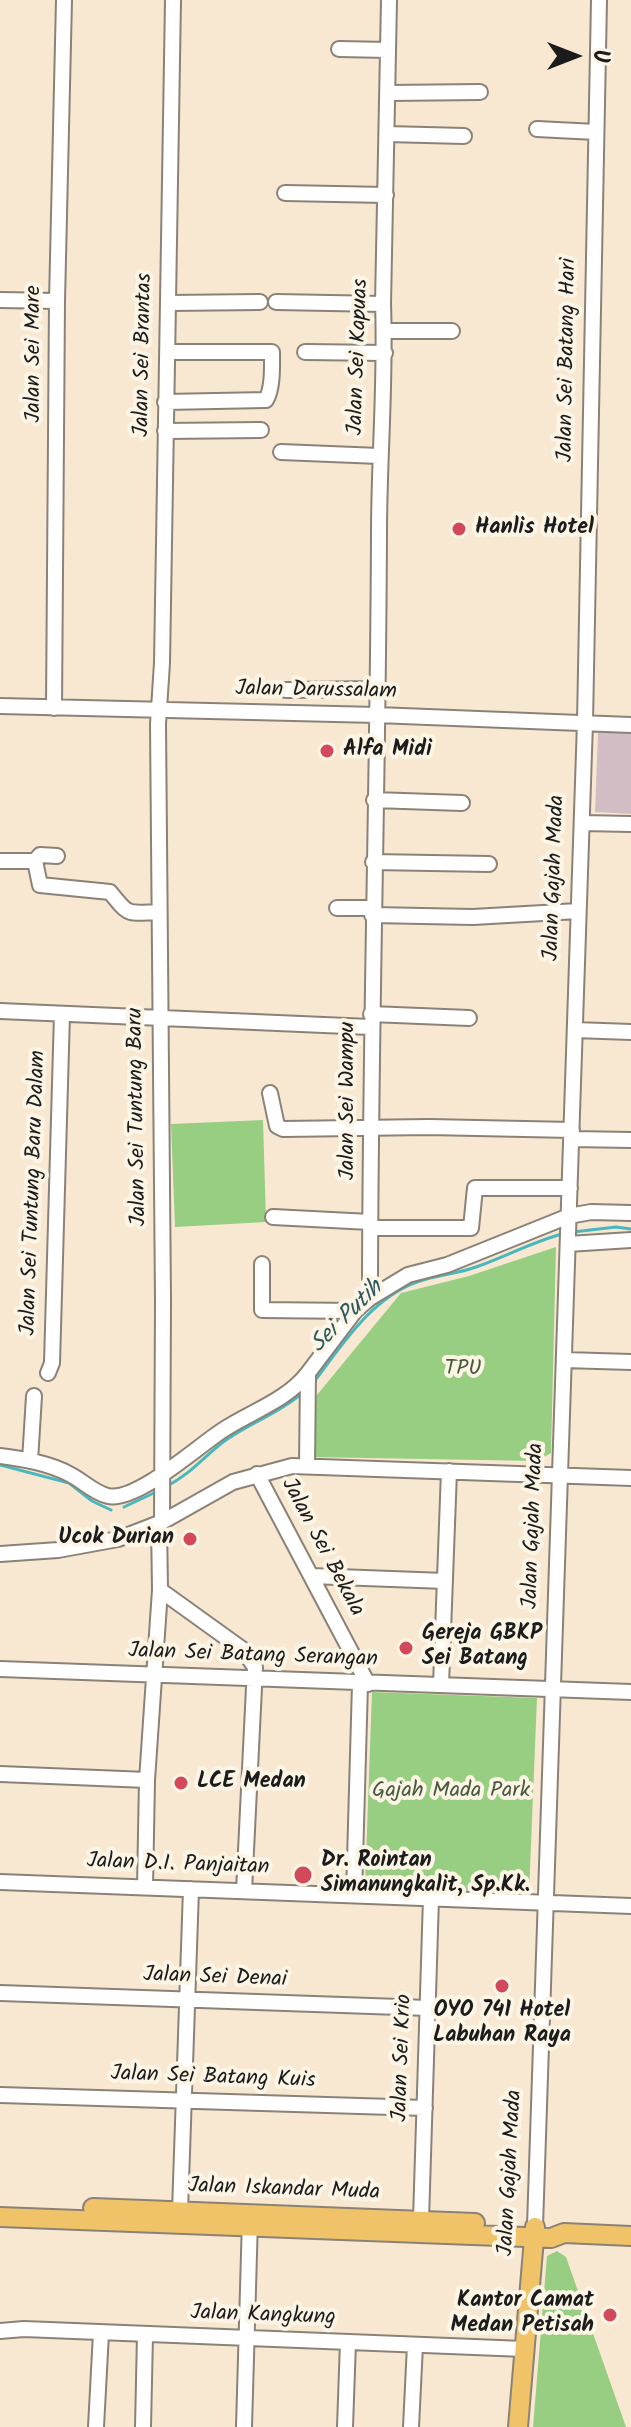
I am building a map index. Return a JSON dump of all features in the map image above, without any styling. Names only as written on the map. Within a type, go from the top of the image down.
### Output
[{"type":"main road","name":"Jalan Iskandar Muda","points":[[0,2204],[180,2211],[250,2220],[535,2232],[552,2227],[564,2233],[631,2236]]},
{"type":"main road","name":"Jalan Iskandar Muda","points":[[0,2217],[421,2220],[535,2232]]},
{"type":"main road","name":"Jalan Gajah Mada","points":[[518,2427],[535,2232]]},
{"type":"street","name":"Jalan Sei Mare","points":[[54,708],[57,301],[64,0]]},
{"type":"street","name":"Jalan Sei Brantas","points":[[159,712],[173,0]]},
{"type":"street","name":"Jalan Sei Kapuas","points":[[377,715],[389,0]]},
{"type":"street","name":"Jalan Sei Batang Hari","points":[[585,722],[599,0]]},
{"type":"street","points":[[339,49],[388,50]]},
{"type":"street","points":[[388,93],[480,92]]},
{"type":"street","points":[[537,129],[596,132]]},
{"type":"street","points":[[387,134],[464,136]]},
{"type":"street","points":[[285,193],[386,195]]},
{"type":"street","points":[[0,300],[57,301]]},
{"type":"street","points":[[169,303],[383,304]]},
{"type":"street","points":[[384,331],[452,331]]},
{"type":"street","points":[[165,402],[266,400],[269,397],[272,365],[272,352],[167,352]]},
{"type":"street","points":[[305,352],[385,353]]},
{"type":"street","points":[[165,431],[261,430]]},
{"type":"street","points":[[281,452],[379,456]]},
{"type":"street","points":[[286,690],[377,689]]},
{"type":"street","name":"Jalan Darussalam","points":[[0,706],[631,725]]},
{"type":"street","name":"Jalan Sei Tuntung Baru","points":[[145,1887],[147,1780],[160,1590],[161,1523],[163,1300],[159,712]]},
{"type":"street","name":"Jalan Sei Wampu","points":[[370,1298],[370,1020],[377,715]]},
{"type":"street","name":"Jalan Gajah Mada","points":[[535,2232],[585,722]]},
{"type":"street","points":[[374,800],[462,803]]},
{"type":"street","points":[[582,823],[631,824]]},
{"type":"street","points":[[35,861],[40,855],[57,856]]},
{"type":"street","points":[[0,861],[35,861]]},
{"type":"street","points":[[35,861],[40,885],[110,892],[124,911],[159,912]]},
{"type":"street","points":[[373,862],[489,864]]},
{"type":"street","points":[[337,908],[473,917],[578,911]]},
{"type":"street","points":[[0,1011],[160,1019],[469,1018]]},
{"type":"street","name":"Jalan Sei Tuntung Baru Dalam","points":[[48,1373],[52,1363],[62,1014]]},
{"type":"street","points":[[575,1030],[631,1032]]},
{"type":"street","points":[[270,1093],[279,1128],[572,1134],[631,1140]]},
{"type":"street","points":[[273,1217],[370,1225],[471,1228],[475,1188],[570,1188]]},
{"type":"street","points":[[0,1456],[64,1471],[107,1496],[161,1485],[213,1437],[297,1387],[355,1311],[408,1275],[447,1265],[569,1217],[591,1212],[631,1213]]},
{"type":"street","points":[[568,1241],[631,1240]]},
{"type":"street","points":[[262,1264],[262,1310],[355,1311]]},
{"type":"street","points":[[564,1360],[631,1362]]},
{"type":"street","points":[[307,1466],[308,1376]]},
{"type":"street","points":[[30,1461],[34,1396]]},
{"type":"street","points":[[0,1554],[96,1545],[161,1523],[233,1482],[257,1474],[307,1466],[631,1478]]},
{"type":"street","points":[[441,1685],[449,1471]]},
{"type":"street","name":"Jalan Sei Bekala","points":[[257,1474],[364,1684],[354,1895]]},
{"type":"street","points":[[311,1576],[445,1581]]},
{"type":"street","points":[[160,1590],[242,1649],[255,1667],[244,1891]]},
{"type":"street","name":"Jalan Sei Batang Serangan","points":[[0,1669],[631,1692]]},
{"type":"street","points":[[0,1774],[147,1780]]},
{"type":"street","name":"Jalan D.I. Panjaitan","points":[[0,1882],[631,1906]]},
{"type":"street","points":[[180,2211],[191,1889]]},
{"type":"street","name":"Jalan Sei Krio","points":[[421,2220],[431,1898]]},
{"type":"street","name":"Jalan Sei Denai","points":[[0,1993],[428,2008]]},
{"type":"street","name":"Jalan Sei Batang Kuis","points":[[0,2095],[425,2108]]},
{"type":"street","points":[[244,2427],[250,2220]]},
{"type":"street","name":"Jalan Kangkung","points":[[0,2331],[24,2329],[245,2336],[524,2349]]},
{"type":"street","points":[[96,2427],[101,2333]]},
{"type":"street","points":[[143,2427],[145,2335]]},
{"type":"street","points":[[345,2427],[348,2342]]},
{"type":"street","points":[[411,2427],[415,2345]]},
{"type":"shaded area","points":[[598,732],[631,733],[631,814],[595,812]]},
{"type":"green space","points":[[263,1120],[266,1222],[175,1227],[171,1124]]},
{"type":"green space","name":"TPU","points":[[556,1247],[551,1453],[537,1461],[311,1457],[312,1401],[401,1293],[469,1276]]},
{"type":"green space","name":"Gajah Mada Park","points":[[372,1692],[537,1698],[529,1893],[365,1886]]},
{"type":"green space","points":[[557,2251],[566,2257],[626,2427],[533,2427],[547,2256]]},
{"type":"waterway","name":"Sei Putih","points":[[573,1232],[616,1227],[631,1229]]},
{"type":"waterway","name":"Sei Putih","points":[[313,1383],[358,1325],[400,1289],[476,1267],[562,1234]]},
{"type":"waterway","name":"Sei Putih","points":[[167,1486],[226,1440],[301,1394]]},
{"type":"waterway","name":"Sei Putih","points":[[0,1465],[69,1483],[92,1501],[111,1510]]},
{"type":"waterway","name":"Sei Putih","points":[[124,1507],[156,1492]]},
{"type":"place","name":"Hanlis Hotel","points":[[459,529]]},
{"type":"place","name":"Alfa Midi","points":[[327,751]]},
{"type":"place","name":"Ucok Durian","points":[[190,1539]]},
{"type":"place","name":"Gereja GBKP Sei Batang","points":[[406,1648]]},
{"type":"place","name":"LCE Medan","points":[[181,1783]]},
{"type":"place","name":"Dr. Rointan Simanungkalit, Sp.Kk.","points":[[303,1875]]},
{"type":"place","name":"OYO 741 Hotel Labuhan Raya","points":[[502,1986]]},
{"type":"place","name":"Kantor Camat Medan Petisah","points":[[610,2315]]}]
